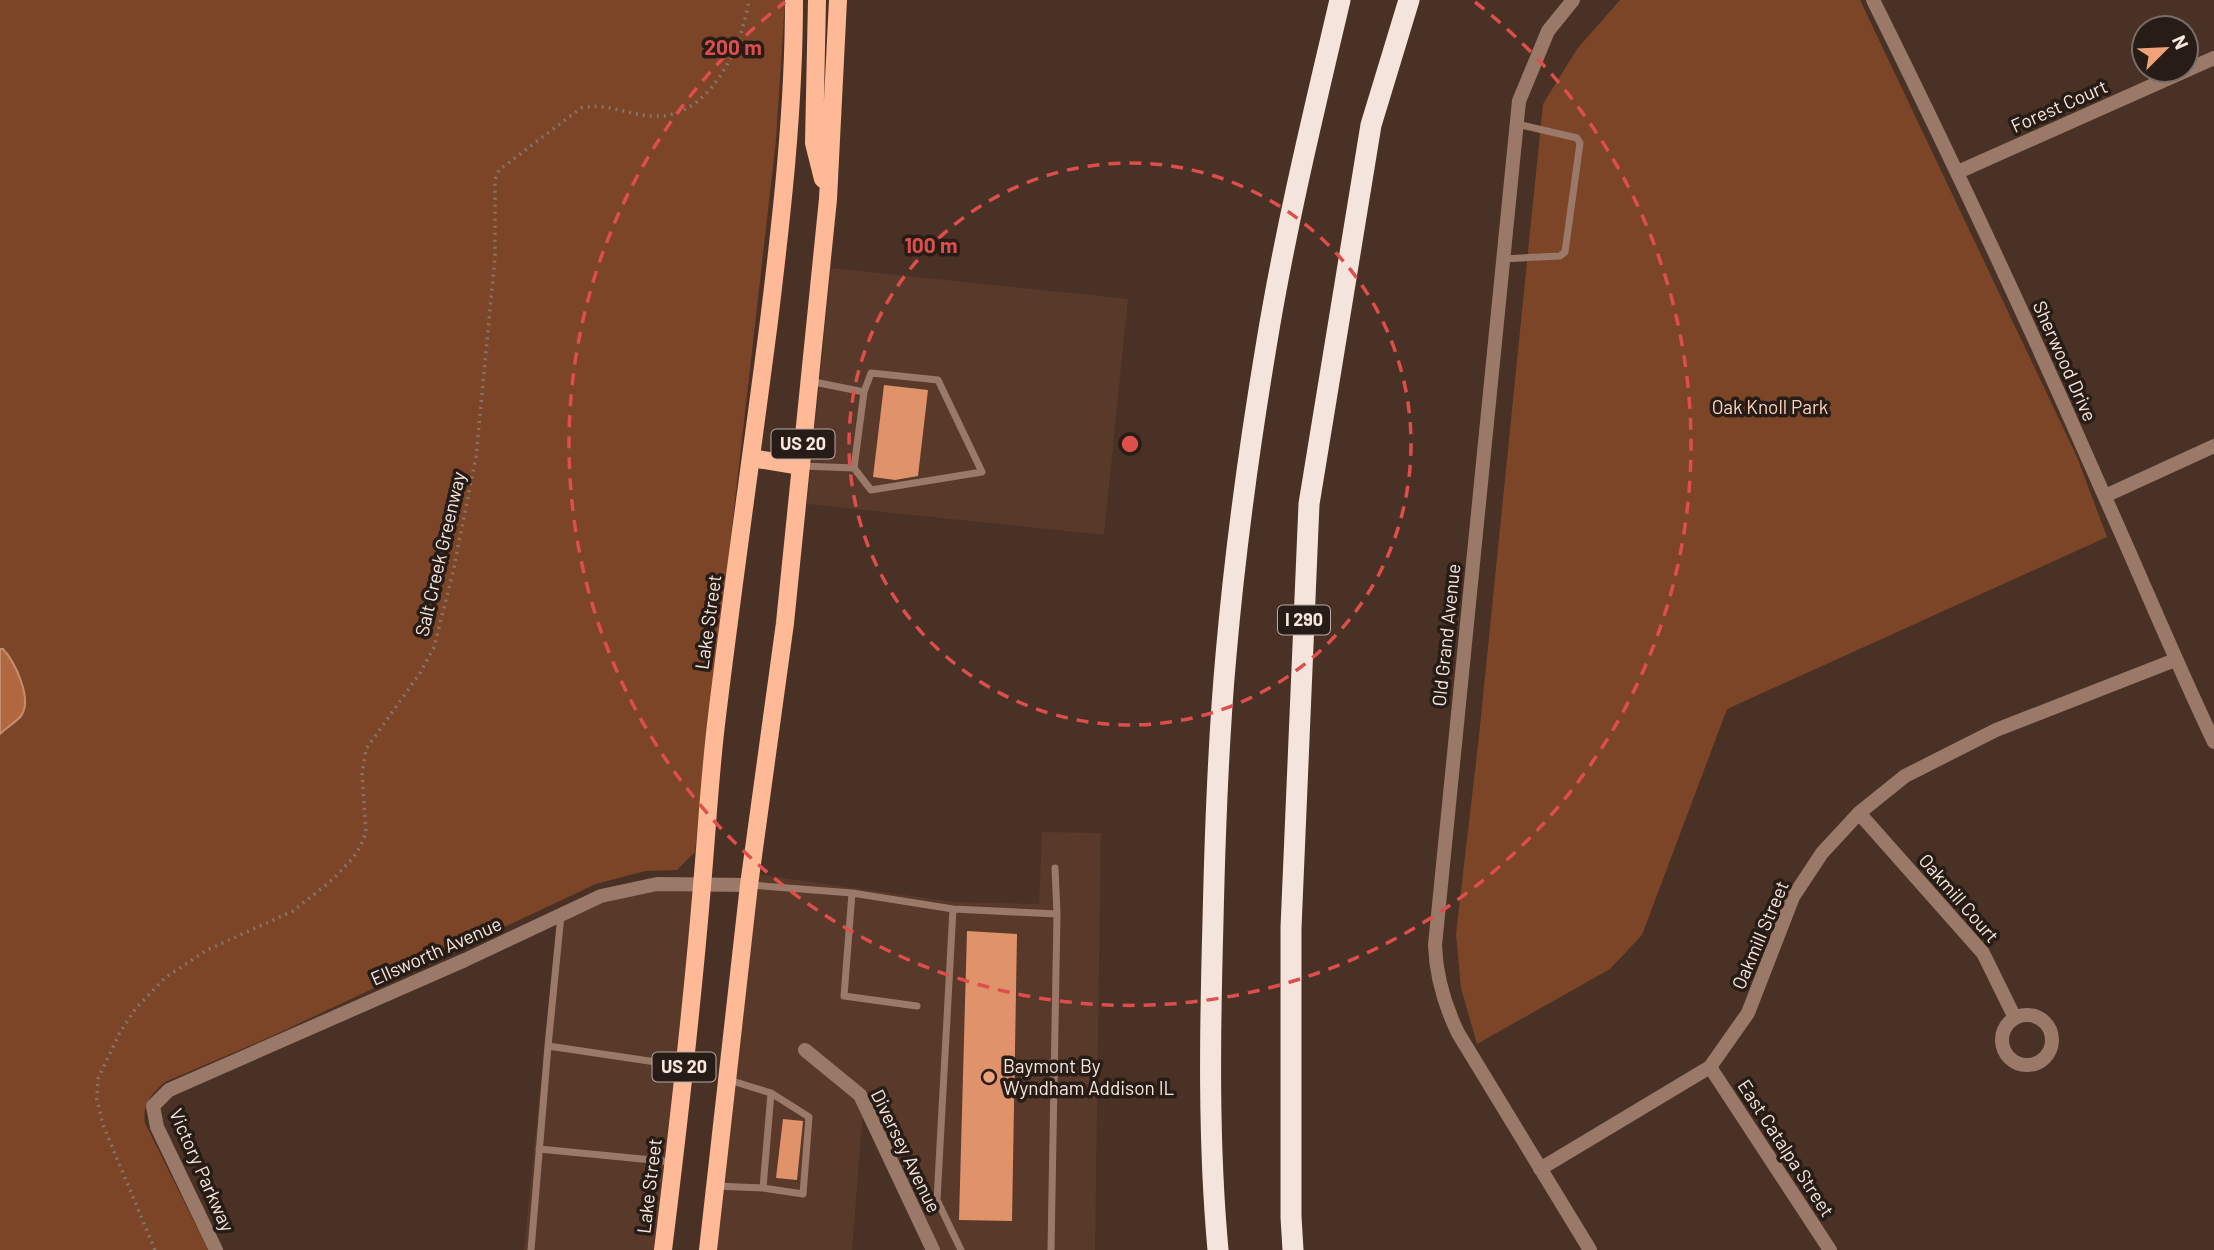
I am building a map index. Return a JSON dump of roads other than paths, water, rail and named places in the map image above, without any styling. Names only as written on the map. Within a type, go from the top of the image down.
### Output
[{"type":"highway","points":[[1218,1250],[1213,1193],[1210,997],[1215,832],[1231,603],[1266,345],[1298,182],[1340,0]]},
{"type":"highway","name":"I 290","points":[[1293,1250],[1291,928],[1309,504],[1371,125],[1409,0]]},
{"type":"highway","points":[[1204,1250],[1213,1193]]},
{"type":"highway","points":[[1291,1197],[1304,1250]]},
{"type":"main road","name":"Lake Street","points":[[663,1250],[684,1066],[717,715],[790,136],[794,0]]},
{"type":"main road","points":[[817,0],[814,143],[828,199]]},
{"type":"main road","name":"US 20","points":[[708,1250],[749,885],[785,623],[828,199],[838,0]]},
{"type":"main road","points":[[751,458],[801,466]]},
{"type":"street","name":"Old Grand Avenue","points":[[1573,0],[1548,31],[1519,101],[1435,945],[1436,968],[1450,1017],[1458,1033],[1590,1250]]},
{"type":"street","name":"Sherwood Drive","points":[[1873,0],[1958,172],[2214,742]]},
{"type":"street","name":"Forest Court","points":[[1958,172],[2214,58]]},
{"type":"street","points":[[2105,496],[2214,446]]},
{"type":"street","name":"Oakmill Street","points":[[1541,1169],[1710,1067],[1748,1013],[1793,897],[1822,853],[1859,813],[1905,776],[1996,730],[2175,660]]},
{"type":"street","name":"Oakmill Court","points":[[1859,813],[1983,953],[2015,1018]]},
{"type":"street","name":"Ellsworth Avenue","points":[[153,1106],[169,1090],[465,960],[601,896],[657,884],[749,885]]},
{"type":"street","name":"Diversey Avenue","points":[[804,1050],[860,1094],[933,1250]]},
{"type":"street","name":"East Catalpa Street","points":[[1710,1067],[1830,1250]]},
{"type":"street","name":"Victory Parkway","points":[[153,1106],[156,1127],[216,1250]]},
{"type":"lane","points":[[1502,259],[1560,256],[1565,252],[1580,143],[1577,138],[1516,124]]},
{"type":"lane","points":[[871,373],[938,380],[982,472],[871,490],[854,468],[864,391],[871,373]]},
{"type":"lane","points":[[809,381],[864,391]]},
{"type":"lane","points":[[801,466],[854,468]]},
{"type":"lane","points":[[1051,1250],[1055,868]]},
{"type":"lane","points":[[749,885],[852,893],[953,909],[1056,914]]},
{"type":"lane","points":[[852,893],[844,996],[917,1006]]},
{"type":"lane","points":[[953,909],[937,1200],[961,1250]]},
{"type":"lane","points":[[531,1250],[561,915]]},
{"type":"lane","points":[[548,1046],[684,1066]]},
{"type":"lane","points":[[714,1186],[762,1188],[803,1194],[809,1117],[771,1093],[729,1080]]},
{"type":"lane","points":[[762,1188],[771,1093]]},
{"type":"lane","points":[[540,1149],[673,1162]]},
{"type":"place","name":"Baymont By Wyndham Addison IL","points":[[989,1077]]},
{"type":"park label","name":"Oak Knoll Park","points":[[1770,407]]}]
